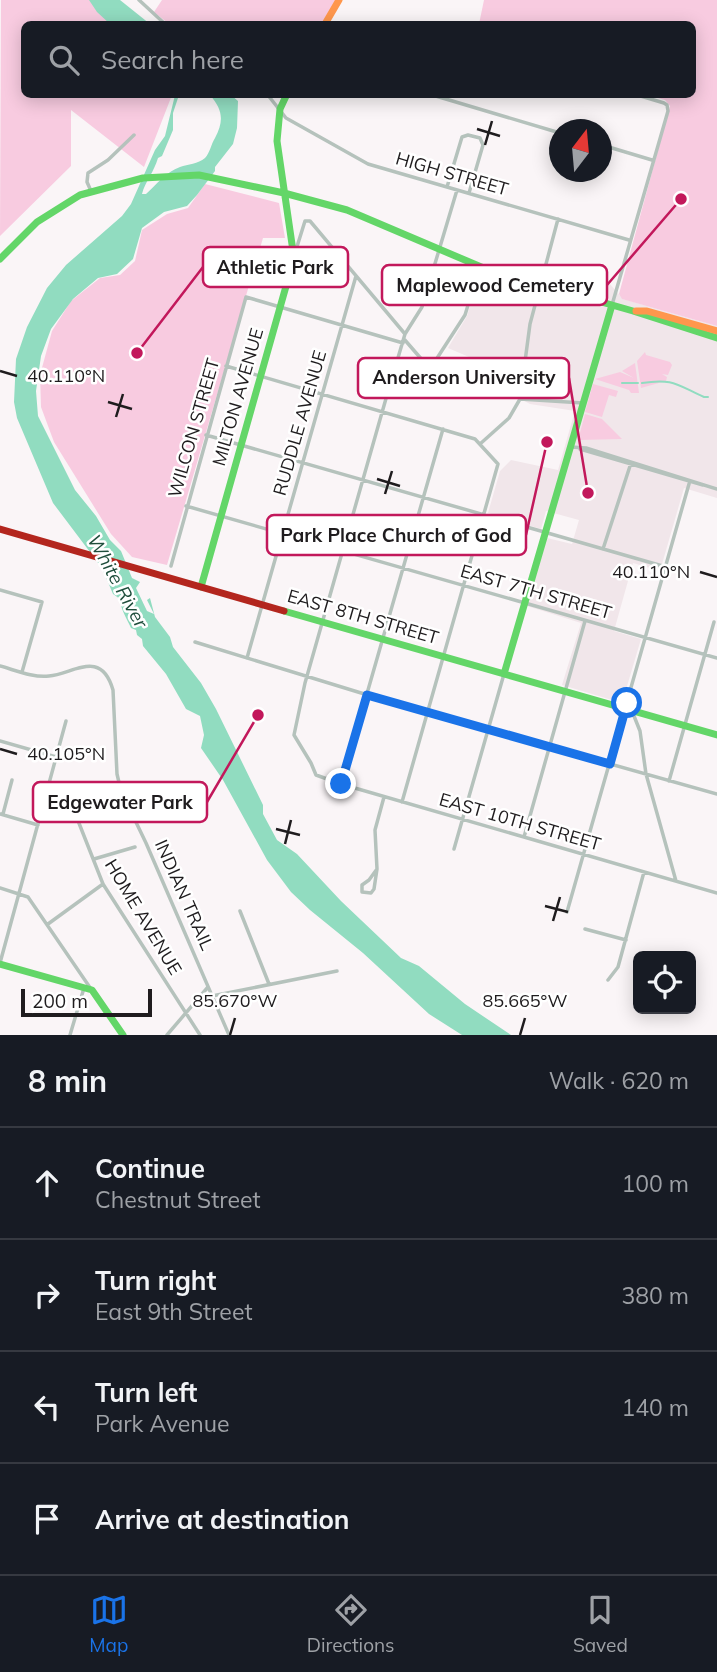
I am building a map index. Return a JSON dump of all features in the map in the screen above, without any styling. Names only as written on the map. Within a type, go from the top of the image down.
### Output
[{"type":"main road","points":[[327,21],[339,0]]},
{"type":"main road","points":[[285,98],[280,108],[277,141],[294,258]]},
{"type":"main road","points":[[0,259],[37,222],[76,197],[119,183],[171,174],[199,175],[347,210],[480,266],[632,311],[646,311],[717,338]]},
{"type":"main road","name":"MILTON AVENUE","points":[[201,587],[294,258]]},
{"type":"main road","points":[[504,674],[544,533],[574,447],[583,403],[612,304]]},
{"type":"main road","points":[[660,318],[717,331]]},
{"type":"main road","name":"EAST 8TH STREET","points":[[0,529],[717,735]]},
{"type":"main road","points":[[0,963],[88,989],[123,1035]]},
{"type":"street","points":[[139,0],[162,21]]},
{"type":"street","name":"HIGH STREET","points":[[271,98],[286,118],[368,164],[629,240]]},
{"type":"street","points":[[442,98],[549,130]]},
{"type":"street","points":[[612,304],[668,111],[664,103],[647,98]]},
{"type":"street","points":[[91,191],[87,182],[88,173],[108,160],[134,135]]},
{"type":"street","points":[[447,187],[462,137],[468,135],[480,138],[483,145],[469,193]]},
{"type":"street","points":[[612,148],[652,160]]},
{"type":"street","points":[[307,677],[404,339],[422,307],[457,190]]},
{"type":"street","points":[[480,444],[509,418],[520,399],[530,324],[558,219]]},
{"type":"street","name":"MILTON AVENUE","points":[[294,258],[305,220],[310,221],[356,276]]},
{"type":"street","points":[[356,276],[430,369],[465,315],[480,266]]},
{"type":"street","name":"RUDDLE AVENUE","points":[[247,658],[356,276]]},
{"type":"street","name":"WILCON STREET","points":[[171,566],[246,297],[280,307]]},
{"type":"street","points":[[280,307],[404,339]]},
{"type":"street","points":[[226,366],[468,436],[475,439],[498,464],[402,802]]},
{"type":"street","points":[[520,399],[583,403]]},
{"type":"street","points":[[341,784],[443,429]]},
{"type":"street","points":[[206,435],[666,567]]},
{"type":"street","points":[[574,447],[586,448],[717,489]]},
{"type":"street","points":[[603,550],[631,463]]},
{"type":"street","points":[[567,912],[628,710],[689,484]]},
{"type":"street","name":"EAST 7TH STREET","points":[[186,506],[717,658]]},
{"type":"street","points":[[0,590],[43,602],[22,672],[0,666]]},
{"type":"street","points":[[524,837],[585,620]]},
{"type":"street","points":[[669,781],[714,622]]},
{"type":"street","points":[[195,642],[367,695],[717,794]]},
{"type":"street","name":"INDIAN TRAIL","points":[[22,672],[47,677],[88,666],[96,668],[108,678],[113,690],[117,774],[127,806],[146,843],[229,1035]]},
{"type":"street","points":[[454,849],[504,674]]},
{"type":"street","name":"EAST 10TH STREET","points":[[307,677],[294,733],[316,775],[717,893]]},
{"type":"street","points":[[628,710],[640,731],[646,774],[676,881]]},
{"type":"street","points":[[0,963],[66,721]]},
{"type":"street","points":[[0,741],[56,757]]},
{"type":"street","points":[[12,780],[1,814],[38,825]]},
{"type":"street","points":[[377,869],[362,885],[362,892],[371,893],[374,889],[377,869],[375,830],[384,797]]},
{"type":"street","points":[[43,807],[127,806]]},
{"type":"street","name":"HOME AVENUE","points":[[73,808],[103,884],[200,1035]]},
{"type":"street","points":[[93,859],[135,847]]},
{"type":"street","points":[[608,980],[618,967],[644,872]]},
{"type":"street","points":[[48,924],[103,884]]},
{"type":"street","points":[[0,888],[29,897],[88,989],[70,1035]]},
{"type":"street","points":[[240,911],[269,984]]},
{"type":"street","points":[[585,929],[625,940]]},
{"type":"street","points":[[212,996],[337,971]]},
{"type":"street","points":[[167,1035],[208,987]]},
{"type":"shaded area","points":[[1,0],[107,0],[126,21],[21,21],[21,98],[171,98],[144,167],[71,110],[71,166],[0,236]]},
{"type":"shaded area","points":[[162,0],[336,0],[325,21],[165,21],[154,12]]},
{"type":"shaded area","points":[[484,0],[717,0],[717,326],[622,299],[619,294],[670,106],[665,100],[658,98],[696,98],[696,21],[480,21]]},
{"type":"shaded area","points":[[205,184],[279,203],[285,238],[263,238],[167,565],[132,557],[111,534],[54,442],[41,407],[40,375],[52,331],[71,301],[100,278],[120,275],[135,261],[142,230],[167,214],[188,208]]},
{"type":"shaded area","points":[[484,275],[568,301],[578,275],[609,283],[623,299],[717,326],[717,498],[684,488],[660,571],[633,563],[614,631],[641,639],[622,703],[562,685],[581,623],[527,606],[547,538],[572,544],[579,520],[546,511],[541,529],[488,513],[500,471],[511,460],[558,470],[575,411],[530,404],[515,396],[518,378],[448,348],[467,316],[479,276]]},
{"type":"shaded area","points":[[645,352],[646,355],[672,365],[668,375],[662,374],[667,377],[666,381],[641,388],[637,361]]},
{"type":"shaded area","points":[[635,363],[639,393],[631,393],[595,379],[620,372],[634,378],[622,371]]},
{"type":"shaded area","points":[[593,384],[618,391],[616,397],[609,395],[602,417],[585,412]]},
{"type":"shaded area","points":[[585,414],[602,419],[622,439],[578,440]]},
{"type":"water","points":[[89,0],[120,0],[146,21],[107,21]]},
{"type":"water","name":"White River","points":[[174,98],[178,98],[173,113],[173,130],[142,194],[146,194],[175,169],[199,162],[207,156],[221,121],[220,111],[212,98],[234,98],[238,101],[237,128],[233,144],[197,195],[187,206],[164,212],[142,228],[133,259],[117,274],[98,278],[73,299],[51,329],[41,356],[36,391],[38,416],[75,490],[96,516],[110,540],[121,551],[132,578],[140,582],[136,588],[147,611],[154,614],[147,600],[150,598],[155,617],[216,709],[277,840],[297,854],[341,901],[401,958],[419,966],[465,1004],[511,1035],[462,1035],[429,1014],[291,892],[267,860],[223,780],[201,748],[204,735],[200,716],[186,709],[166,674],[143,646],[136,630],[131,628],[120,599],[113,594],[102,568],[53,503],[17,418],[14,402],[16,359],[27,327],[47,288],[66,265],[122,216],[131,204],[155,150],[165,136]]},
{"type":"waterway","points":[[642,383],[668,382],[708,397]]},
{"type":"waterway","points":[[622,383],[638,383]]},
{"type":"traffic: fast","points":[[201,587],[294,258],[277,141],[280,109],[285,98]]},
{"type":"traffic: fast","points":[[0,259],[37,222],[80,195],[143,178],[199,175],[347,210],[486,269],[717,338]]},
{"type":"traffic: fast","points":[[504,674],[612,305]]},
{"type":"traffic: fast","points":[[284,611],[717,735]]},
{"type":"traffic: fast","points":[[0,964],[92,990],[123,1035]]},
{"type":"traffic: slow","points":[[327,21],[339,0]]},
{"type":"traffic: slow","points":[[636,311],[647,311],[717,331]]},
{"type":"traffic: jam","points":[[0,529],[284,611]]},
{"type":"place","name":"Maplewood Cemetery","points":[[681,199]]},
{"type":"place","name":"Athletic Park","points":[[137,353]]},
{"type":"place","name":"Park Place Church of God","points":[[547,442]]},
{"type":"place","name":"Anderson University","points":[[588,493]]},
{"type":"place","name":"Edgewater Park","points":[[258,715]]},
{"type":"route","points":[[341,784],[367,695],[610,764],[627,703]]}]
